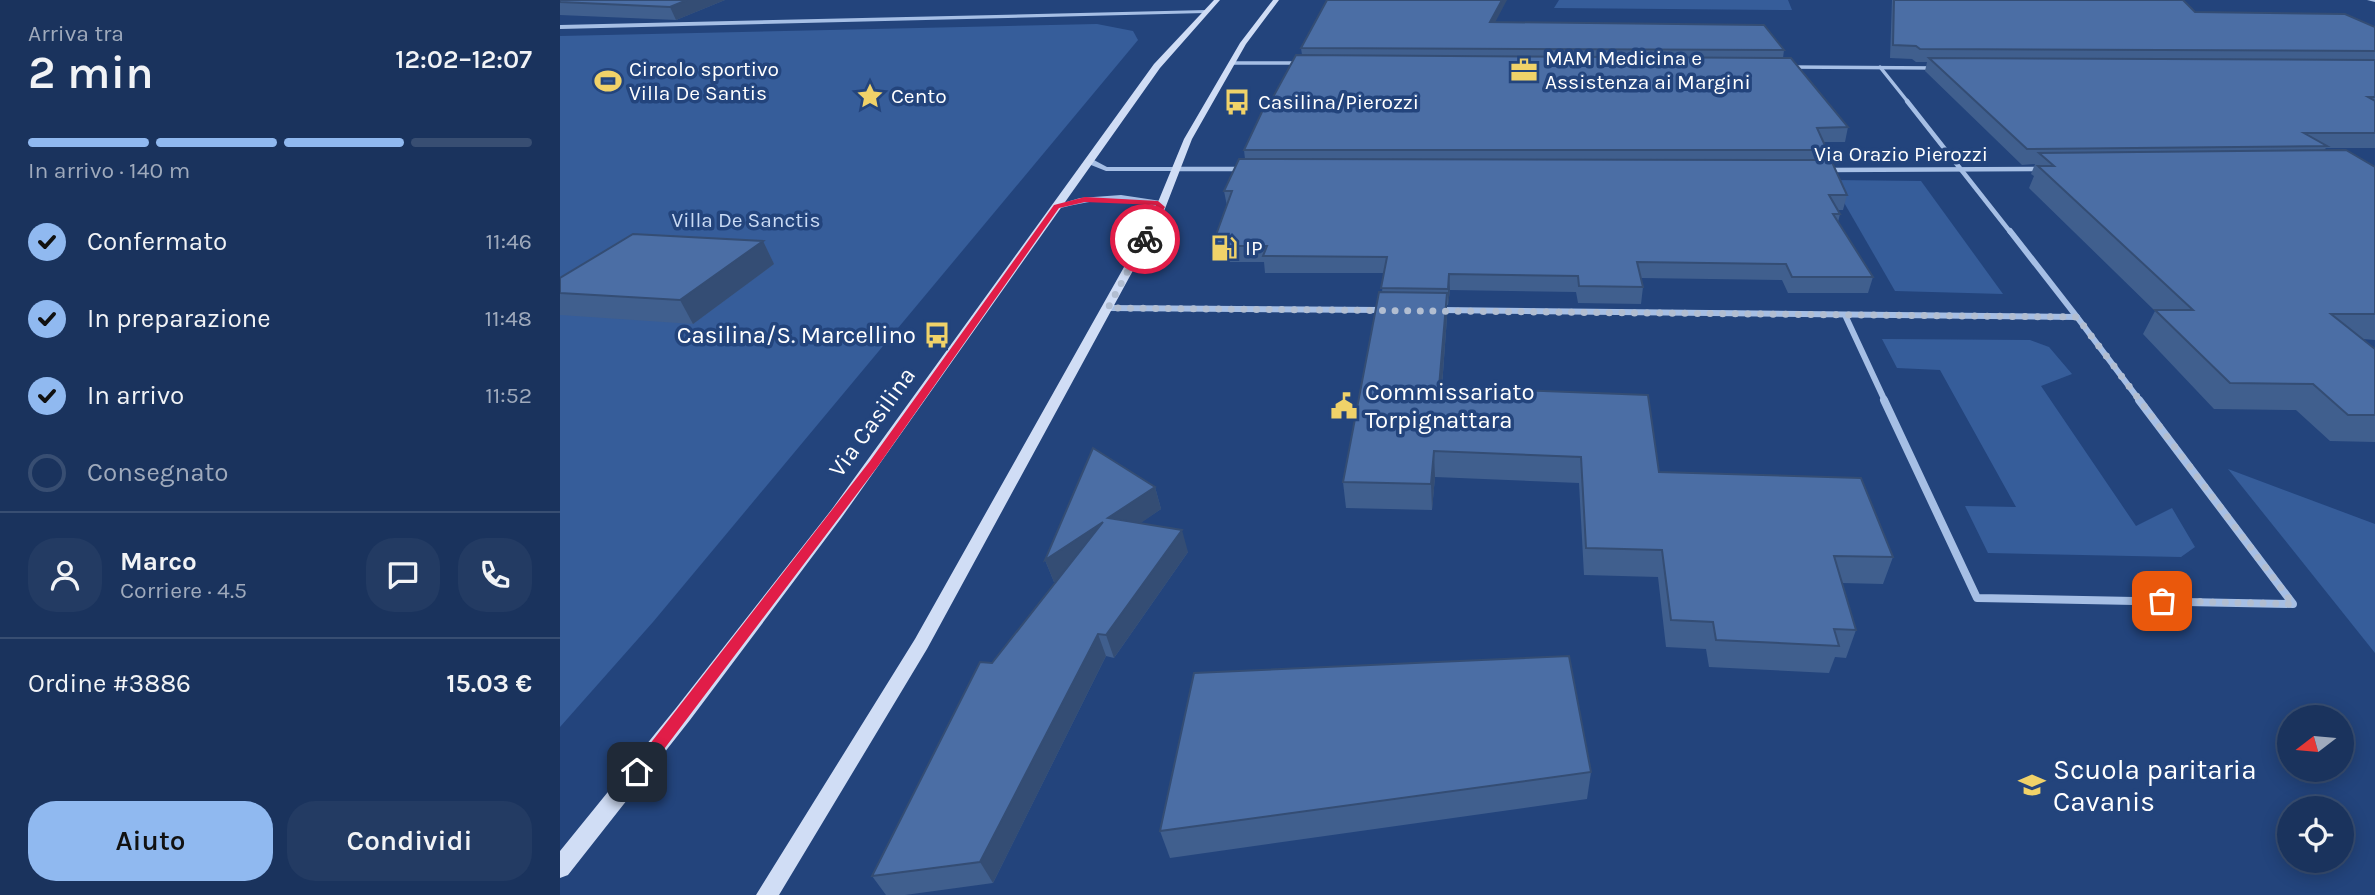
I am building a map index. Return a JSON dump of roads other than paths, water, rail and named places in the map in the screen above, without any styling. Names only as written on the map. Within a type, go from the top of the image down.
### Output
[{"type":"main road","name":"Via Casilina","points":[[560,868],[790,576],[1157,66],[1217,0]]},
{"type":"main road","points":[[767,895],[921,644],[1108,308],[1161,207],[1188,139],[1232,63],[1276,0]]},
{"type":"street","points":[[2370,0],[2375,0]]},
{"type":"street","points":[[560,27],[1205,11]]},
{"type":"street","points":[[1232,63],[1308,64]]},
{"type":"street","points":[[1783,67],[1936,68]]},
{"type":"street","points":[[1845,315],[1978,598],[2293,604],[2077,317],[1881,67]]},
{"type":"street","points":[[1089,161],[1106,169],[1250,169]]},
{"type":"street","name":"Via Orazio Pierozzi","points":[[1821,170],[2057,169]]},
{"type":"street","points":[[1057,206],[1085,199],[1146,201],[1158,203],[1161,207]]},
{"type":"street","points":[[1108,308],[1394,310]]},
{"type":"street","points":[[1435,310],[2077,317]]},
{"type":"place","name":"MAM Medicina e Assistenza ai Margini","points":[[1524,70]]},
{"type":"place","name":"Circolo sportivo Villa De Santis","points":[[608,81]]},
{"type":"place","name":"Cento","points":[[870,96]]},
{"type":"place","name":"Casilina/Pierozzi","points":[[1237,102]]},
{"type":"place","name":"IP","points":[[1224,248]]},
{"type":"place","name":"Casilina/S. Marcellino","points":[[937,335]]},
{"type":"place","name":"Commissariato Torpignattara","points":[[1344,406]]},
{"type":"place","name":"Scuola paritaria Cavanis","points":[[2032,785]]},
{"type":"park label","name":"Villa De Sanctis","points":[[746,220]]}]
